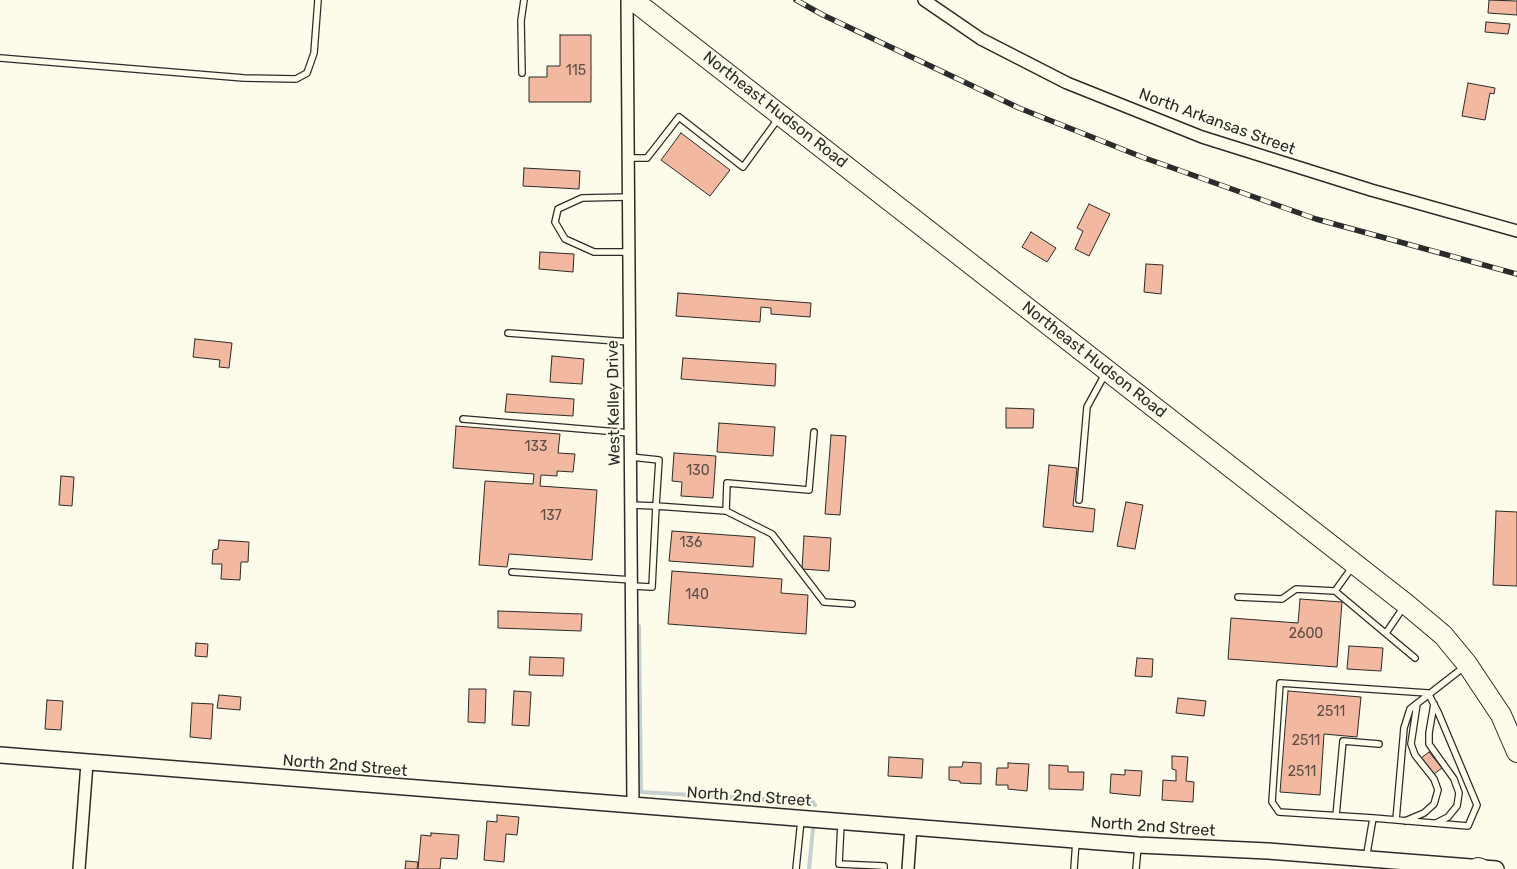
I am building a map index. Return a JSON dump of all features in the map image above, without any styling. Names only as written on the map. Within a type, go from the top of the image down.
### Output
[{"type":"highway","name":"Northeast Hudson Road","points":[[634,0],[1354,563],[1443,635],[1467,664],[1500,715],[1517,752]]},
{"type":"main road","name":"North 2nd Street","points":[[0,755],[1138,845],[1268,851],[1366,859],[1399,865],[1485,869]]},
{"type":"street","name":"West Kelley Drive","points":[[627,0],[634,806]]},
{"type":"street","name":"North Arkansas Street","points":[[924,0],[981,39],[1067,83],[1202,137],[1381,193],[1517,231]]},
{"type":"street","points":[[79,869],[87,762]]},
{"type":"street","points":[[908,869],[911,827]]},
{"type":"lane","points":[[0,58],[244,78],[296,79],[307,73],[314,53],[318,0]]},
{"type":"lane","points":[[522,73],[524,0]]},
{"type":"lane","points":[[628,158],[647,158],[679,117],[743,167],[781,115]]},
{"type":"lane","points":[[628,197],[582,198],[558,210],[555,222],[565,238],[594,252],[629,252]]},
{"type":"lane","points":[[508,333],[630,342]]},
{"type":"lane","points":[[1079,500],[1087,407],[1107,370]]},
{"type":"lane","points":[[464,419],[630,433]]},
{"type":"lane","points":[[726,511],[728,483],[809,490],[814,432]]},
{"type":"lane","points":[[512,572],[632,583],[652,587],[659,460],[631,457]]},
{"type":"lane","points":[[631,504],[726,511],[772,534],[824,602],[852,604]]},
{"type":"lane","points":[[1336,590],[1354,563]]},
{"type":"lane","points":[[1238,597],[1282,599],[1296,589],[1336,590],[1415,658]]},
{"type":"lane","points":[[1386,632],[1406,604]]},
{"type":"lane","points":[[1396,820],[1404,728],[1410,710],[1467,664]]},
{"type":"lane","points":[[1280,683],[1428,694],[1457,752],[1477,805],[1468,826],[1279,812],[1272,802],[1280,683]]},
{"type":"lane","points":[[1405,821],[1424,813],[1434,804],[1438,790],[1434,780],[1416,755],[1411,744],[1416,704]]},
{"type":"lane","points":[[1434,704],[1429,744],[1454,779],[1459,793],[1457,806],[1448,817],[1434,824]]},
{"type":"lane","points":[[1336,816],[1343,741],[1379,744]]},
{"type":"lane","points":[[796,869],[801,818]]},
{"type":"lane","points":[[1366,859],[1373,818]]},
{"type":"lane","points":[[841,821],[839,864],[884,866],[884,869]]},
{"type":"lane","points":[[1074,869],[1076,840]]},
{"type":"lane","points":[[1136,869],[1138,845]]},
{"type":"building","points":[[1489,0],[1517,1],[1517,15],[1488,13]]},
{"type":"building","points":[[1486,22],[1510,24],[1508,34],[1485,32]]},
{"type":"building","points":[[560,35],[591,35],[591,102],[529,102],[529,77],[547,77],[547,66],[560,66]]},
{"type":"building","points":[[1468,83],[1495,88],[1494,94],[1490,93],[1485,120],[1462,116]]},
{"type":"building","points":[[681,133],[730,170],[710,196],[661,160]]},
{"type":"building","points":[[524,168],[580,171],[579,189],[523,186]]},
{"type":"building","points":[[1089,204],[1110,214],[1089,256],[1075,249],[1083,231],[1077,228]]},
{"type":"building","points":[[1031,232],[1056,248],[1047,262],[1022,247]]},
{"type":"building","points":[[540,252],[574,254],[573,272],[539,269]]},
{"type":"building","points":[[1146,264],[1163,265],[1161,294],[1144,292]]},
{"type":"building","points":[[678,293],[811,303],[810,317],[771,314],[771,308],[761,307],[760,322],[676,316]]},
{"type":"building","points":[[195,339],[232,343],[229,368],[219,367],[220,360],[193,357]]},
{"type":"building","points":[[552,356],[584,359],[582,384],[550,382]]},
{"type":"building","points":[[683,358],[776,364],[775,386],[681,379]]},
{"type":"building","points":[[507,394],[574,399],[573,416],[505,412]]},
{"type":"building","points":[[1006,408],[1034,409],[1033,428],[1006,428]]},
{"type":"building","points":[[719,423],[775,427],[773,456],[717,452]]},
{"type":"building","points":[[456,426],[560,434],[558,453],[575,454],[573,472],[557,471],[557,476],[541,475],[540,486],[597,490],[592,560],[509,554],[507,567],[479,565],[485,481],[533,484],[534,474],[453,468]]},
{"type":"building","points":[[831,435],[846,436],[840,515],[825,514]]},
{"type":"building","points":[[674,453],[716,456],[713,498],[681,496],[682,482],[672,481]]},
{"type":"building","points":[[1049,465],[1077,468],[1073,506],[1095,509],[1093,532],[1043,527]]},
{"type":"building","points":[[61,476],[74,477],[72,506],[59,505]]},
{"type":"building","points":[[1126,502],[1143,505],[1135,549],[1117,546]]},
{"type":"building","points":[[1496,511],[1517,512],[1517,586],[1493,585]]},
{"type":"building","points":[[672,531],[755,537],[753,567],[669,561]]},
{"type":"building","points":[[804,536],[831,538],[829,571],[802,569]]},
{"type":"building","points":[[219,540],[249,542],[248,562],[241,562],[240,580],[221,579],[222,564],[212,564],[213,550],[218,549]]},
{"type":"building","points":[[672,571],[782,579],[781,593],[808,595],[806,634],[668,624]]},
{"type":"building","points":[[1300,599],[1342,602],[1337,667],[1228,659],[1231,618],[1298,623]]},
{"type":"building","points":[[498,611],[582,614],[581,631],[498,628]]},
{"type":"building","points":[[196,643],[208,644],[207,657],[195,656]]},
{"type":"building","points":[[1349,646],[1383,648],[1381,671],[1347,669]]},
{"type":"building","points":[[530,657],[564,658],[563,676],[529,675]]},
{"type":"building","points":[[1137,658],[1153,659],[1152,677],[1135,676]]},
{"type":"building","points":[[469,689],[486,689],[485,723],[468,722]]},
{"type":"building","points":[[514,691],[531,692],[529,726],[512,725]]},
{"type":"building","points":[[1288,691],[1361,697],[1357,737],[1324,734],[1320,795],[1280,792]]},
{"type":"building","points":[[219,695],[241,697],[240,710],[217,708]]},
{"type":"building","points":[[1178,698],[1206,701],[1204,716],[1176,713]]},
{"type":"building","points":[[47,700],[63,701],[61,730],[45,729]]},
{"type":"building","points":[[192,703],[213,704],[211,739],[190,737]]},
{"type":"building","points":[[1429,752],[1442,768],[1434,774],[1421,758]]},
{"type":"building","points":[[1172,756],[1188,757],[1186,781],[1194,782],[1193,802],[1162,800],[1163,780],[1176,781],[1176,770],[1172,769]]},
{"type":"building","points":[[889,757],[923,759],[922,778],[888,776]]},
{"type":"building","points":[[963,762],[981,763],[981,784],[960,783],[960,781],[949,780],[949,767],[962,767]]},
{"type":"building","points":[[1008,763],[1029,764],[1027,791],[1008,789],[1008,785],[996,785],[997,768],[1008,768]]},
{"type":"building","points":[[1049,765],[1068,766],[1068,772],[1084,772],[1083,790],[1049,789]]},
{"type":"building","points":[[1125,770],[1142,771],[1140,796],[1110,793],[1111,774],[1125,775]]},
{"type":"building","points":[[497,815],[519,817],[517,835],[506,834],[504,862],[484,860],[487,821],[497,822]]},
{"type":"building","points":[[431,833],[459,835],[457,859],[441,858],[440,869],[418,869],[421,835],[431,836]]},
{"type":"building","points":[[406,861],[418,862],[417,869],[405,869]]},
{"type":"waterway","points":[[639,626],[641,792],[813,802],[815,805]]},
{"type":"waterway","points":[[809,869],[813,829]]},
{"type":"railway","points":[[796,0],[823,15],[1019,108],[1142,157],[1316,219],[1517,274]]}]
